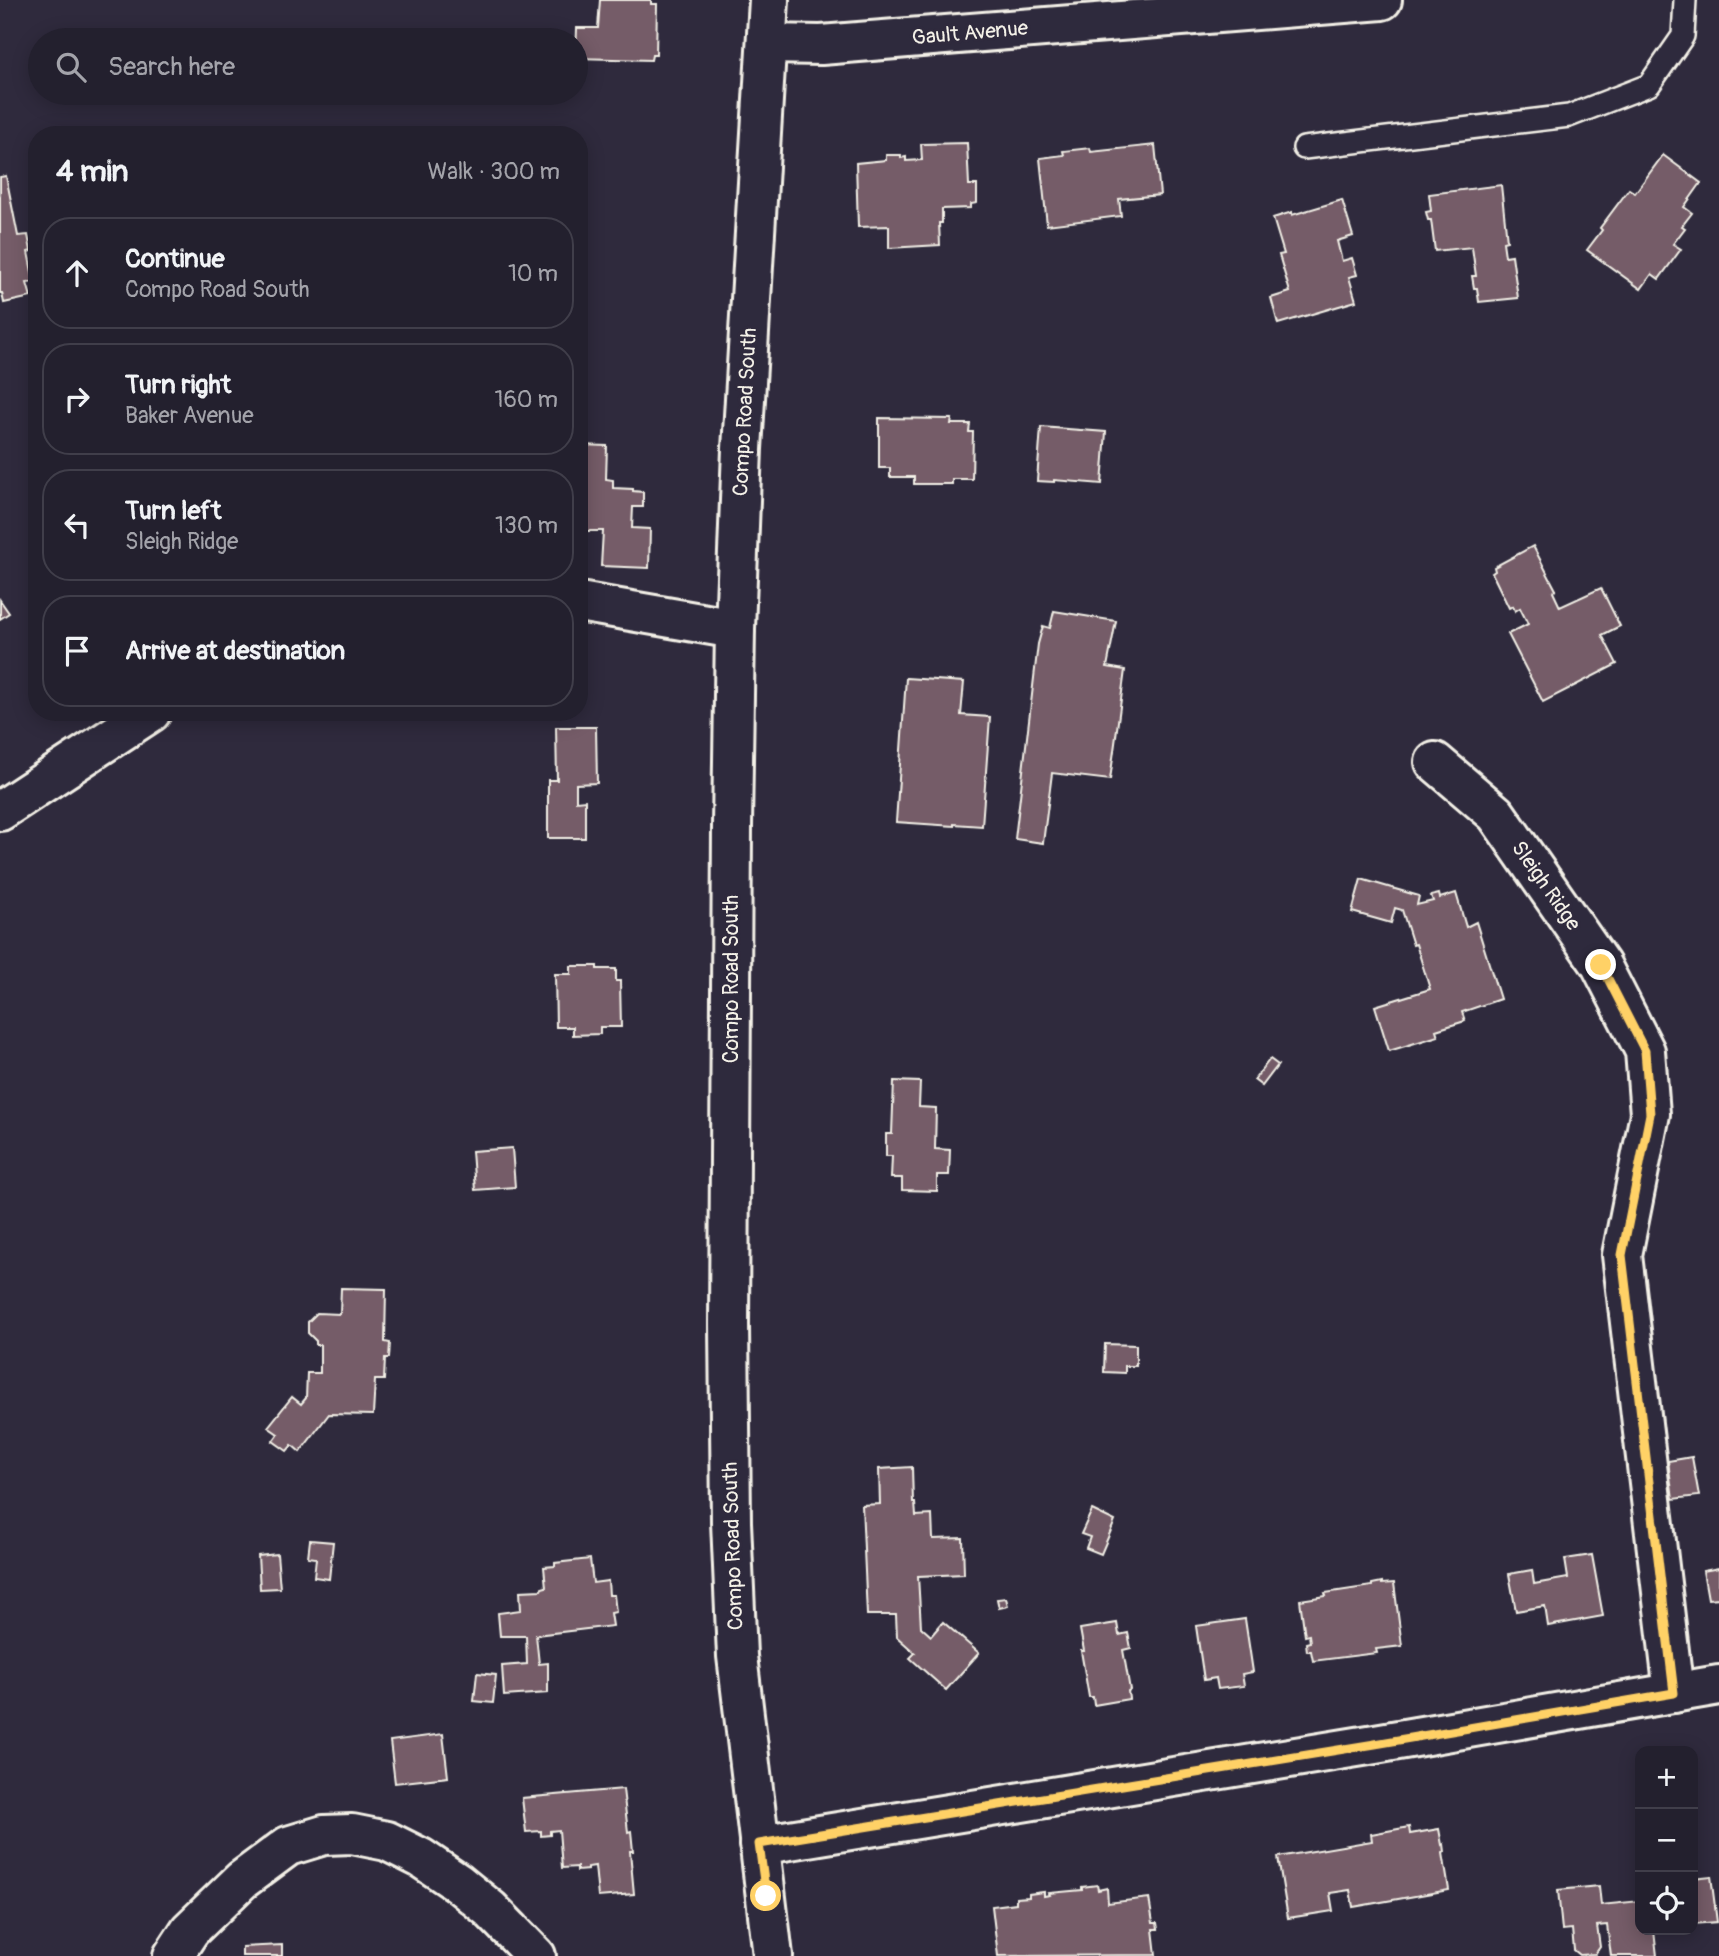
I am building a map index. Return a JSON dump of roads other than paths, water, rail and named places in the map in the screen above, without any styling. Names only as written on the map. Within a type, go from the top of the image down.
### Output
[{"type":"street","name":"Compo Road South","points":[[769,0],[743,436],[736,629],[729,1311],[731,1522],[737,1656],[773,1956]]},
{"type":"street","name":"Gault Avenue","points":[[767,44],[821,45],[1382,0]]},
{"type":"street","points":[[588,604],[736,629]]},
{"type":"street","points":[[0,811],[137,721]]},
{"type":"street","name":"Sleigh Ridge","points":[[1434,762],[1496,814],[1601,965],[1645,1051],[1650,1114],[1622,1255],[1674,1693]]},
{"type":"street","points":[[759,1844],[1719,1685]]},
{"type":"street","points":[[173,1956],[190,1930],[242,1880],[288,1846],[324,1835],[352,1834],[387,1841],[421,1858],[490,1909],[536,1956]]},
{"type":"lane","points":[[1304,148],[1569,116],[1648,85],[1683,36],[1685,0]]}]
